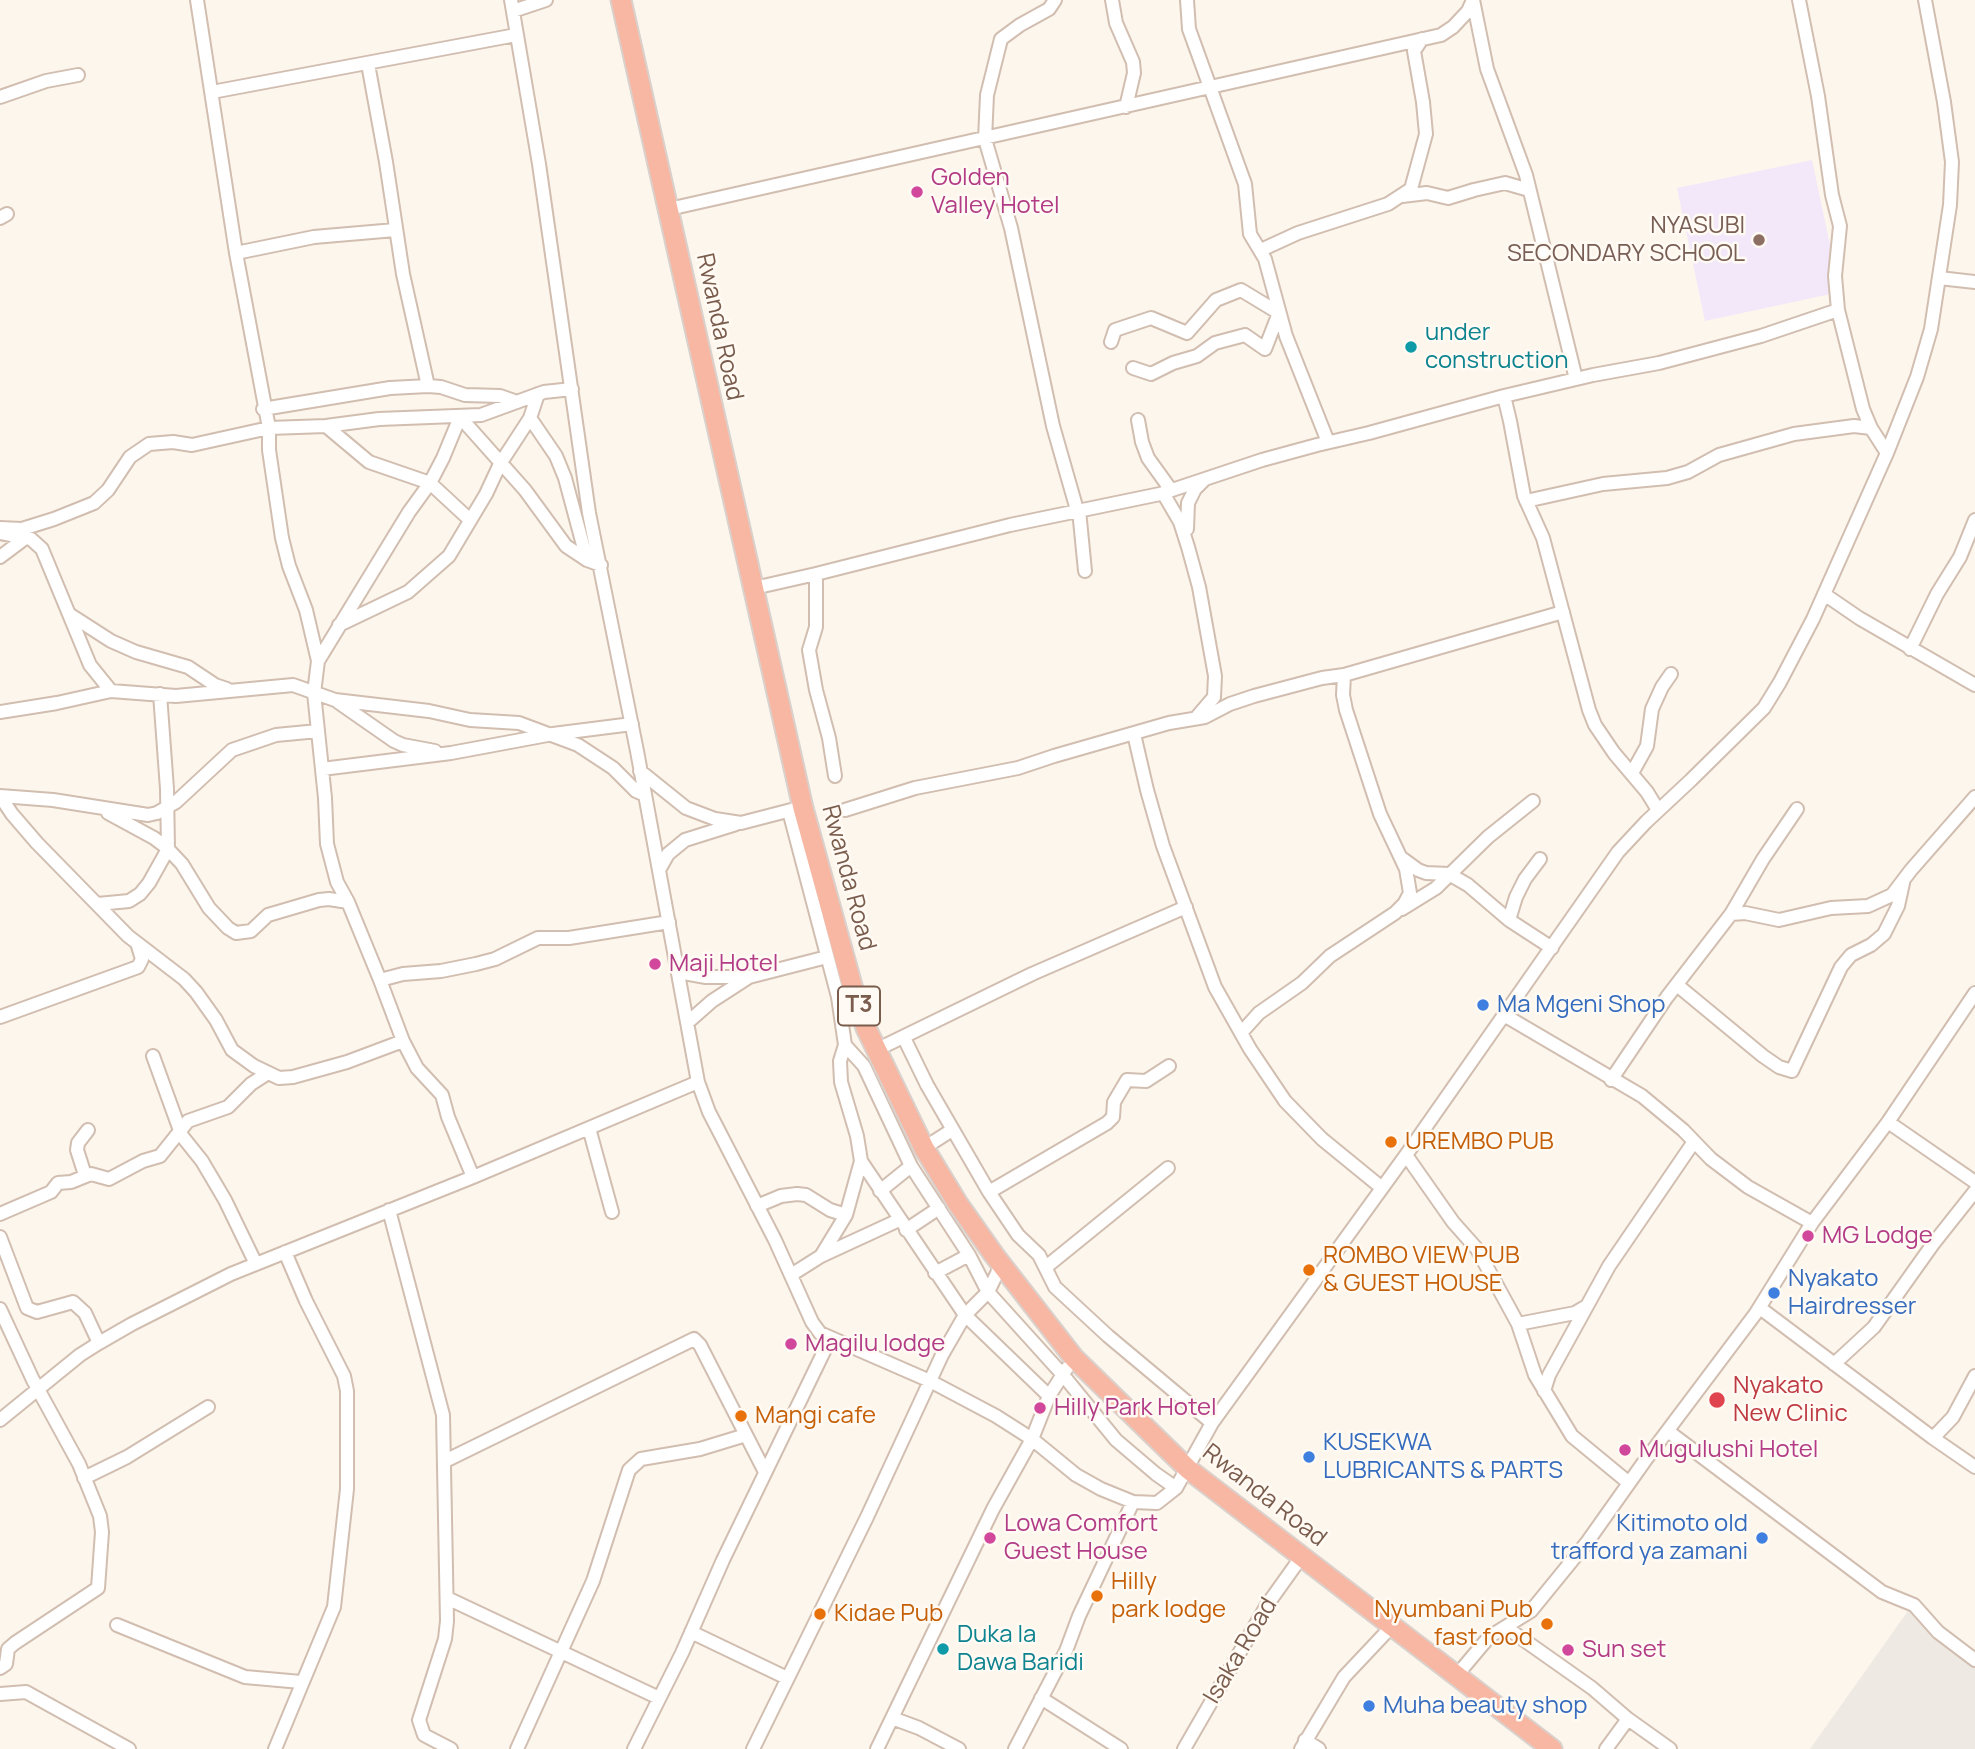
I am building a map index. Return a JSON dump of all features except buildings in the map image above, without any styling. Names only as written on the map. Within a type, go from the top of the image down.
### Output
[{"type":"highway","name":"Rwanda Road","points":[[621,0],[754,588],[796,809],[853,989],[876,1050],[924,1148],[958,1204],[1069,1367],[1188,1469],[1552,1749]]},
{"type":"street","points":[[197,0],[236,253],[269,428],[269,450],[282,538],[289,566],[306,610],[318,661],[314,693],[327,844],[337,882],[348,902],[403,1041],[417,1068],[442,1094],[448,1117],[473,1177]]},
{"type":"street","points":[[546,0],[512,6],[516,35],[543,192],[589,513],[632,724],[698,1082],[723,1141],[812,1322],[820,1333],[930,1381],[1017,1428],[1076,1475],[1133,1502],[1157,1503],[1176,1488],[1212,1423],[1406,1155],[1618,852],[1764,708],[1780,682],[1824,594],[1887,453],[1917,377],[1931,329],[1950,205],[1951,162],[1944,102],[1925,0]]},
{"type":"street","points":[[1055,0],[1049,9],[1020,24],[1001,39],[985,108],[985,139],[1011,228],[1053,426],[1078,510],[1085,572]]},
{"type":"street","points":[[1112,0],[1116,23],[1133,62],[1134,73],[1126,107]]},
{"type":"street","points":[[1187,0],[1189,29],[1245,184],[1250,234],[1261,250],[1279,313],[1328,442]]},
{"type":"street","points":[[669,209],[1422,39],[1447,32],[1468,11],[1473,0]]},
{"type":"street","points":[[1473,0],[1488,69],[1530,190],[1576,379]]},
{"type":"street","points":[[1799,0],[1818,96],[1832,195],[1840,226],[1835,276],[1838,310],[1863,408],[1871,428],[1887,453]]},
{"type":"street","points":[[212,92],[516,35]]},
{"type":"street","points":[[1402,197],[1411,188],[1426,134],[1414,51],[1422,39]]},
{"type":"street","points":[[368,64],[395,230],[428,386]]},
{"type":"street","points":[[0,97],[46,81],[78,75]]},
{"type":"street","points":[[1261,250],[1298,233],[1366,212],[1402,197],[1427,193],[1448,198],[1505,183],[1530,190]]},
{"type":"street","points":[[236,253],[314,237],[395,230]]},
{"type":"street","points":[[1939,278],[1975,282]]},
{"type":"street","points":[[1111,342],[1115,330],[1151,317],[1187,333],[1216,300],[1241,290],[1279,313]]},
{"type":"street","points":[[754,588],[1078,510],[1167,492],[1262,460],[1328,442],[1504,396],[1659,363],[1760,336],[1838,310]]},
{"type":"street","points":[[1133,368],[1151,374],[1173,363],[1197,356],[1215,343],[1245,335],[1265,349],[1279,313]]},
{"type":"street","points":[[264,410],[390,388],[428,386],[441,387],[465,395],[500,396],[517,402]]},
{"type":"street","points":[[0,528],[22,529],[94,503],[108,490],[130,457],[149,444],[173,442],[192,445],[269,428],[326,426],[379,419],[481,415],[557,388],[572,388]]},
{"type":"street","points":[[339,625],[408,592],[449,556],[486,494],[500,464],[530,418],[538,394]]},
{"type":"street","points":[[1504,396],[1526,501],[1543,538],[1595,725],[1658,810]]},
{"type":"street","points":[[460,417],[525,491],[566,546],[587,560],[601,565]]},
{"type":"street","points":[[318,661],[430,483],[460,417]]},
{"type":"street","points":[[530,418],[556,456],[565,478],[587,560]]},
{"type":"street","points":[[1138,420],[1142,442],[1167,492],[1188,547],[1199,587],[1215,676],[1214,697],[1196,719]]},
{"type":"street","points":[[326,426],[369,462],[430,483],[470,520]]},
{"type":"street","points":[[1526,501],[1603,484],[1667,478],[1688,472],[1719,456],[1794,434],[1854,426],[1871,428]]},
{"type":"street","points":[[1188,547],[1186,509],[1195,489],[1204,480]]},
{"type":"street","points":[[1910,649],[1959,557],[1975,520]]},
{"type":"street","points":[[0,533],[36,543],[47,556],[90,665],[111,691]]},
{"type":"street","points":[[0,557],[24,538]]},
{"type":"street","points":[[816,573],[816,627],[809,650],[835,776]]},
{"type":"street","points":[[1824,594],[1910,649],[1975,685]]},
{"type":"street","points":[[67,612],[111,641],[136,652],[188,667],[215,685],[234,692]]},
{"type":"street","points":[[845,810],[925,786],[1025,766],[1054,755],[1169,723],[1205,718],[1230,704],[1254,696],[1344,675],[1563,612]]},
{"type":"street","points":[[1632,773],[1647,746],[1650,716],[1657,696],[1671,674]]},
{"type":"street","points":[[1344,675],[1343,695],[1354,737],[1380,814],[1406,869],[1410,886],[1408,897],[1395,913]]},
{"type":"street","points":[[0,712],[111,691],[176,696],[293,685],[335,700],[429,711],[470,720],[519,723],[578,745],[601,759],[636,791],[645,795]]},
{"type":"street","points":[[98,904],[129,901],[140,894],[168,849],[166,766],[160,694]]},
{"type":"street","points":[[335,700],[403,745],[451,753]]},
{"type":"street","points":[[322,769],[451,753],[553,734],[632,724]]},
{"type":"street","points":[[317,731],[276,735],[232,750],[176,802],[157,813],[138,814],[92,805],[0,796],[2,803],[37,843],[137,943],[184,979],[196,992],[237,1055],[279,1078],[293,1077],[347,1062],[403,1041]]},
{"type":"street","points":[[1134,734],[1150,801],[1215,987],[1285,1101],[1322,1139],[1382,1188]]},
{"type":"street","points":[[640,771],[687,808],[715,818],[741,823]]},
{"type":"street","points":[[1731,914],[1745,913],[1779,920],[1831,908],[1861,908],[1892,895],[1975,797]]},
{"type":"street","points":[[1241,1033],[1259,1013],[1302,983],[1330,956],[1436,888],[1520,809],[1533,801]]},
{"type":"street","points":[[92,805],[154,838],[168,849],[182,864],[209,908],[236,933],[251,931],[268,915],[309,902],[329,899],[348,902]]},
{"type":"street","points":[[659,870],[668,853],[685,840],[796,809],[838,997],[845,1045],[840,1061],[841,1082],[857,1136],[861,1161],[965,1315],[1049,1396]]},
{"type":"street","points":[[1611,1080],[1677,985],[1731,914],[1763,859],[1797,810]]},
{"type":"street","points":[[1400,855],[1418,870],[1449,874],[1480,894],[1509,920],[1552,947]]},
{"type":"street","points":[[1509,920],[1516,897],[1539,859]]},
{"type":"street","points":[[1677,985],[1779,1068],[1792,1071],[1841,967],[1851,956],[1884,934],[1893,920],[1903,883]]},
{"type":"street","points":[[876,1050],[1032,974],[1186,907]]},
{"type":"street","points":[[380,980],[403,974],[441,971],[495,959],[538,939],[569,938],[669,922]]},
{"type":"street","points":[[0,1017],[138,967],[142,959],[137,943]]},
{"type":"street","points":[[678,972],[706,977],[749,977],[827,957]]},
{"type":"street","points":[[687,1023],[712,1001],[749,977]]},
{"type":"street","points":[[1457,1675],[1489,1637],[1531,1611],[1588,1541],[1760,1308],[1812,1223],[1888,1122],[1975,993]]},
{"type":"street","points":[[1504,1015],[1642,1096],[1683,1130],[1711,1159],[1748,1187],[1812,1223]]},
{"type":"street","points":[[905,1037],[927,1085],[989,1192],[1018,1235],[1039,1255],[1055,1287],[1212,1423]]},
{"type":"street","points":[[845,1045],[864,1066],[911,1166],[969,1255],[988,1292],[1069,1367],[1116,1440],[1156,1475],[1176,1488]]},
{"type":"street","points":[[153,1056],[180,1131],[225,1200],[256,1264]]},
{"type":"street","points":[[989,1192],[1107,1123],[1113,1117],[1114,1102],[1127,1080],[1146,1081],[1169,1066]]},
{"type":"street","points":[[0,1214],[51,1192],[58,1183],[71,1182],[91,1174],[107,1179],[160,1156],[188,1121],[228,1107],[251,1084],[268,1073]]},
{"type":"street","points":[[0,1420],[99,1343],[144,1318],[256,1264],[473,1177],[698,1082]]},
{"type":"street","points":[[1888,1122],[1975,1182]]},
{"type":"street","points":[[589,1129],[612,1212]]},
{"type":"street","points":[[85,1175],[77,1150],[78,1143],[88,1130]]},
{"type":"street","points":[[924,1148],[952,1130]]},
{"type":"street","points":[[1544,1391],[1549,1375],[1609,1266],[1693,1143]]},
{"type":"street","points":[[1406,1155],[1452,1222],[1477,1249],[1518,1324],[1535,1375],[1572,1436],[1629,1483]]},
{"type":"street","points":[[791,1275],[813,1264],[821,1256],[846,1215],[861,1161]]},
{"type":"street","points":[[880,1191],[911,1166]]},
{"type":"street","points":[[1045,1267],[1168,1168]]},
{"type":"street","points":[[1834,1364],[1874,1328],[1933,1244],[1975,1191]]},
{"type":"street","points":[[757,1206],[781,1196],[797,1194],[806,1195],[830,1210],[846,1215]]},
{"type":"street","points":[[821,1256],[939,1208]]},
{"type":"street","points":[[389,1210],[443,1415],[444,1558],[447,1598],[444,1639],[419,1720],[425,1735],[451,1749]]},
{"type":"street","points":[[0,1237],[5,1265],[30,1310],[37,1312],[73,1302],[85,1313],[99,1343]]},
{"type":"street","points":[[275,1749],[301,1682],[330,1622],[336,1599],[347,1489],[347,1391],[338,1361],[306,1301],[285,1252]]},
{"type":"street","points":[[935,1273],[969,1255]]},
{"type":"street","points":[[753,1749],[942,1355],[965,1315],[988,1292],[1001,1265]]},
{"type":"street","points":[[1518,1324],[1575,1313],[1590,1304]]},
{"type":"street","points":[[1760,1308],[1975,1467]]},
{"type":"street","points":[[0,1309],[84,1478],[102,1523],[98,1557],[99,1585],[10,1647],[6,1664],[0,1668]]},
{"type":"street","points":[[445,1461],[694,1339],[700,1345],[765,1472]]},
{"type":"street","points":[[634,1749],[830,1339]]},
{"type":"street","points":[[877,1749],[993,1509],[1032,1439],[1049,1396],[1069,1367]]},
{"type":"street","points":[[1933,1438],[1953,1417],[1975,1376]]},
{"type":"street","points":[[84,1478],[137,1452],[208,1407]]},
{"type":"street","points":[[1669,1432],[1882,1592],[1914,1605],[1938,1632],[1975,1660]]},
{"type":"street","points":[[517,1749],[593,1581],[627,1474],[634,1464],[641,1459],[700,1449],[746,1435]]},
{"type":"street","points":[[1015,1749],[1066,1651],[1079,1616],[1133,1502]]},
{"type":"street","name":"Isaka Road","points":[[1184,1749],[1267,1605],[1301,1556]]},
{"type":"street","points":[[447,1598],[659,1698]]},
{"type":"street","points":[[117,1625],[245,1677],[301,1682]]},
{"type":"street","points":[[1319,1749],[1303,1745],[1344,1677],[1392,1625]]},
{"type":"street","points":[[1507,1628],[1592,1688],[1628,1719],[1671,1749]]},
{"type":"street","points":[[691,1632],[787,1678]]},
{"type":"street","points":[[0,1694],[26,1692],[129,1749]]},
{"type":"street","points":[[1041,1698],[1121,1749]]},
{"type":"street","points":[[892,1718],[919,1728],[959,1749]]},
{"type":"street","points":[[1606,1749],[1628,1719]]},
{"type":"shaded area","name":"NYASUBI SECONDARY SCHOOL","points":[[1812,160],[1840,292],[1705,321],[1677,188]]},
{"type":"shaded area","points":[[1910,1608],[1975,1663],[1975,1749],[1810,1749]]},
{"type":"place","name":"Golden Valley Hotel","points":[[917,192]]},
{"type":"place","name":"NYASUBI SECONDARY SCHOOL","points":[[1759,240]]},
{"type":"place","name":"under construction","points":[[1411,347]]},
{"type":"place","name":"Maji Hotel","points":[[655,964]]},
{"type":"place","name":"Ma Mgeni Shop","points":[[1483,1005]]},
{"type":"place","name":"UREMBO PUB","points":[[1391,1142]]},
{"type":"place","name":"MG Lodge","points":[[1808,1236]]},
{"type":"place","name":"ROMBO VIEW PUB & GUEST HOUSE","points":[[1309,1270]]},
{"type":"place","name":"Nyakato Hairdresser","points":[[1774,1293]]},
{"type":"place","name":"Magilu lodge","points":[[791,1344]]},
{"type":"place","name":"Nyakato New Clinic","points":[[1717,1400]]},
{"type":"place","name":"Hilly Park Hotel","points":[[1040,1408]]},
{"type":"place","name":"Mangi cafe","points":[[741,1416]]},
{"type":"place","name":"Mugulushi Hotel","points":[[1625,1450]]},
{"type":"place","name":"KUSEKWA LUBRICANTS & PARTS","points":[[1309,1457]]},
{"type":"place","name":"Lowa Comfort Guest House","points":[[990,1538]]},
{"type":"place","name":"Kitimoto old trafford ya zamani","points":[[1762,1538]]},
{"type":"place","name":"Hilly park lodge","points":[[1097,1596]]},
{"type":"place","name":"Kidae Pub","points":[[820,1614]]},
{"type":"place","name":"Nyumbani Pub fast food","points":[[1547,1624]]},
{"type":"place","name":"Duka la Dawa Baridi","points":[[943,1649]]},
{"type":"place","name":"Sun set","points":[[1568,1650]]},
{"type":"place","name":"Muha beauty shop","points":[[1369,1706]]}]
